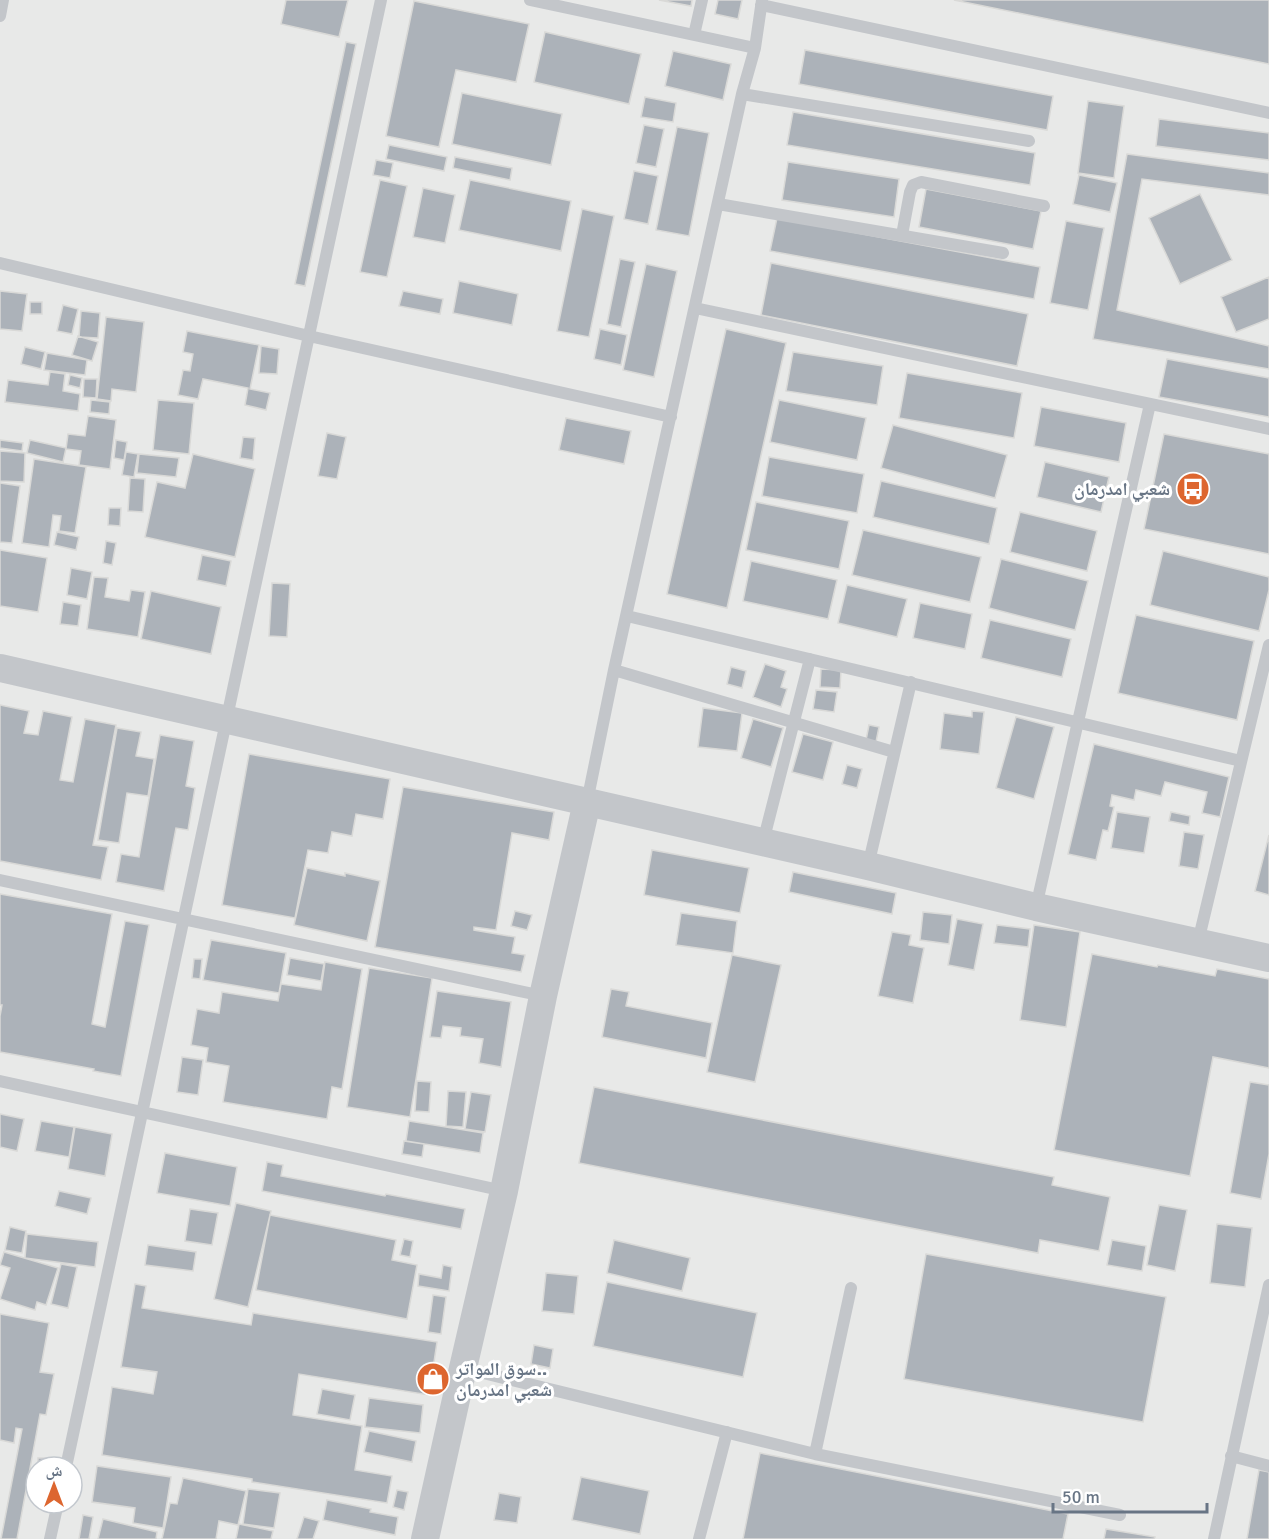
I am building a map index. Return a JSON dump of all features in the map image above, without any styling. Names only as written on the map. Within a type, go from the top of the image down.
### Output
[{"type":"street","points":[[0,668],[868,866],[1036,907],[1269,958]]},
{"type":"street","points":[[425,1539],[504,1191],[543,996],[587,802]]},
{"type":"lane","points":[[0,16],[3,0]]},
{"type":"lane","points":[[69,1455],[381,0]]},
{"type":"lane","points":[[530,0],[755,48]]},
{"type":"lane","points":[[694,35],[702,0]]},
{"type":"lane","points":[[587,802],[614,670],[742,94],[755,48],[762,3],[1269,113]]},
{"type":"lane","points":[[742,94],[1029,141]]},
{"type":"lane","points":[[902,235],[910,192],[913,185],[921,182],[1044,206]]},
{"type":"lane","points":[[718,204],[1003,253]]},
{"type":"lane","points":[[0,263],[309,336],[671,417]]},
{"type":"lane","points":[[695,308],[1269,429]]},
{"type":"lane","points":[[1036,907],[1150,404]]},
{"type":"lane","points":[[627,616],[1241,761]]},
{"type":"lane","points":[[1198,942],[1269,645]]},
{"type":"lane","points":[[763,842],[810,659]]},
{"type":"lane","points":[[614,670],[894,752]]},
{"type":"lane","points":[[868,866],[910,682]]},
{"type":"lane","points":[[0,880],[543,996]]},
{"type":"lane","points":[[0,1081],[504,1191]]},
{"type":"lane","points":[[1214,1539],[1231,1456],[1264,1338],[1269,1285]]},
{"type":"lane","points":[[815,1454],[851,1288]]},
{"type":"lane","points":[[463,1368],[815,1454],[1120,1515]]},
{"type":"lane","points":[[699,1539],[727,1432]]},
{"type":"lane","points":[[1231,1456],[1269,1466]]},
{"type":"lane","points":[[51,1539],[56,1515]]},
{"type":"shaded area","points":[[0,0],[1269,0],[1269,1539],[0,1539]]},
{"type":"building","points":[[286,0],[348,0],[339,37],[281,24]]},
{"type":"building","points":[[659,0],[692,0],[691,6]]},
{"type":"building","points":[[718,0],[742,0],[738,19],[715,14]]},
{"type":"building","points":[[954,0],[1269,0],[1269,64]]},
{"type":"building","points":[[414,1],[529,24],[516,82],[456,70],[439,147],[386,136]]},
{"type":"building","points":[[545,32],[641,54],[629,104],[534,82]]},
{"type":"building","points":[[346,42],[356,44],[305,286],[295,284]]},
{"type":"building","points":[[805,50],[1053,96],[1047,130],[799,84]]},
{"type":"building","points":[[673,51],[731,64],[723,100],[665,86]]},
{"type":"building","points":[[462,93],[562,114],[551,165],[452,144]]},
{"type":"building","points":[[645,97],[676,103],[673,122],[641,117]]},
{"type":"building","points":[[1088,101],[1124,106],[1114,178],[1078,173]]},
{"type":"building","points":[[793,112],[1035,153],[1030,185],[787,145]]},
{"type":"building","points":[[1159,119],[1269,133],[1269,160],[1156,146]]},
{"type":"building","points":[[644,125],[664,129],[656,167],[636,163]]},
{"type":"building","points":[[677,127],[709,133],[689,236],[656,230]]},
{"type":"building","points":[[389,145],[447,157],[444,171],[386,159]]},
{"type":"building","points":[[1127,154],[1269,173],[1269,195],[1142,179],[1117,310],[1269,346],[1269,369],[1093,339]]},
{"type":"building","points":[[455,157],[512,168],[510,180],[453,168]]},
{"type":"building","points":[[376,160],[393,163],[390,178],[373,175]]},
{"type":"building","points":[[788,162],[899,179],[894,217],[782,200]]},
{"type":"building","points":[[634,171],[658,176],[648,224],[624,219]]},
{"type":"building","points":[[1079,175],[1117,183],[1110,212],[1073,204]]},
{"type":"building","points":[[380,180],[407,186],[387,277],[360,272]]},
{"type":"building","points":[[470,180],[571,201],[561,251],[459,230]]},
{"type":"building","points":[[423,188],[455,195],[445,243],[413,237]]},
{"type":"building","points":[[926,189],[1041,211],[1033,249],[919,227]]},
{"type":"building","points":[[1200,194],[1232,260],[1180,284],[1149,218]]},
{"type":"building","points":[[582,209],[614,216],[589,337],[557,331]]},
{"type":"building","points":[[777,218],[1040,267],[1034,299],[770,251]]},
{"type":"building","points":[[1066,221],[1104,228],[1088,310],[1050,303]]},
{"type":"building","points":[[620,259],[635,262],[621,327],[607,324]]},
{"type":"building","points":[[771,263],[1028,314],[1017,366],[761,315]]},
{"type":"building","points":[[646,264],[677,271],[654,377],[623,370]]},
{"type":"building","points":[[1269,277],[1269,319],[1236,332],[1221,297]]},
{"type":"building","points":[[459,281],[518,294],[512,325],[453,313]]},
{"type":"building","points":[[0,291],[27,294],[22,331],[0,329]]},
{"type":"building","points":[[403,291],[443,299],[440,314],[399,306]]},
{"type":"building","points":[[30,302],[42,302],[42,314],[30,314]]},
{"type":"building","points":[[63,305],[78,309],[72,334],[57,331]]},
{"type":"building","points":[[81,311],[100,313],[98,338],[79,337]]},
{"type":"building","points":[[106,317],[144,322],[136,392],[112,389],[111,401],[97,399]]},
{"type":"building","points":[[600,329],[627,335],[621,365],[594,359]]},
{"type":"building","points":[[726,329],[786,343],[727,608],[667,594]]},
{"type":"building","points":[[187,331],[259,345],[250,389],[270,393],[266,410],[245,405],[248,388],[203,379],[198,399],[178,395],[183,370],[190,371],[193,354],[183,352]]},
{"type":"building","points":[[78,336],[98,342],[92,361],[72,355]]},
{"type":"building","points":[[261,346],[279,349],[277,374],[259,373]]},
{"type":"building","points":[[25,347],[45,352],[41,369],[21,364]]},
{"type":"building","points":[[793,352],[883,366],[877,405],[786,391]]},
{"type":"building","points":[[47,353],[87,360],[85,375],[44,370]]},
{"type":"building","points":[[1167,359],[1269,378],[1269,417],[1159,397]]},
{"type":"building","points":[[50,372],[65,374],[63,391],[80,394],[78,411],[5,402],[8,380],[48,385]]},
{"type":"building","points":[[907,373],[1022,393],[1014,438],[899,418]]},
{"type":"building","points":[[70,375],[82,378],[80,388],[68,385]]},
{"type":"building","points":[[84,379],[97,379],[96,398],[83,397]]},
{"type":"building","points":[[91,400],[110,402],[109,414],[90,412]]},
{"type":"building","points":[[158,400],[194,403],[189,454],[153,450]]},
{"type":"building","points":[[779,400],[866,418],[857,460],[770,442]]},
{"type":"building","points":[[1041,407],[1126,423],[1119,462],[1034,446]]},
{"type":"building","points":[[88,416],[116,420],[110,469],[79,465],[81,451],[66,449],[68,434],[85,436]]},
{"type":"building","points":[[566,418],[631,431],[624,464],[559,450]]},
{"type":"building","points":[[893,425],[1007,455],[995,498],[881,468]]},
{"type":"building","points":[[327,433],[346,437],[337,479],[318,476]]},
{"type":"building","points":[[1164,434],[1269,454],[1269,554],[1144,529]]},
{"type":"building","points":[[243,437],[255,438],[253,460],[240,458]]},
{"type":"building","points":[[0,440],[23,443],[22,451],[0,448]]},
{"type":"building","points":[[30,440],[66,448],[63,462],[27,453]]},
{"type":"building","points":[[116,440],[127,442],[124,460],[114,458]]},
{"type":"building","points":[[0,451],[25,453],[24,482],[0,481]]},
{"type":"building","points":[[126,452],[138,454],[134,477],[122,475]]},
{"type":"building","points":[[139,454],[179,458],[176,477],[137,473]]},
{"type":"building","points":[[193,454],[255,469],[235,557],[145,537],[157,482],[185,488]]},
{"type":"building","points":[[769,457],[864,474],[857,513],[762,496]]},
{"type":"building","points":[[34,459],[86,467],[75,533],[59,531],[61,516],[53,515],[49,547],[22,543]]},
{"type":"building","points":[[1045,462],[1109,477],[1101,512],[1037,497]]},
{"type":"building","points":[[130,478],[145,479],[143,512],[128,511]]},
{"type":"building","points":[[881,481],[997,508],[989,544],[873,517]]},
{"type":"building","points":[[0,483],[20,486],[12,543],[0,542]]},
{"type":"building","points":[[756,502],[849,521],[839,569],[746,550]]},
{"type":"building","points":[[109,508],[121,508],[120,526],[108,525]]},
{"type":"building","points":[[1020,512],[1097,531],[1087,571],[1010,552]]},
{"type":"building","points":[[863,530],[981,557],[970,602],[852,575]]},
{"type":"building","points":[[57,532],[79,537],[76,550],[54,545]]},
{"type":"building","points":[[106,541],[116,543],[112,565],[103,563]]},
{"type":"building","points":[[0,550],[47,558],[38,612],[0,606]]},
{"type":"building","points":[[1163,551],[1269,577],[1269,590],[1259,631],[1150,605]]},
{"type":"building","points":[[202,555],[231,561],[226,586],[197,580]]},
{"type":"building","points":[[1001,559],[1088,581],[1075,630],[989,608]]},
{"type":"building","points":[[751,561],[837,580],[828,619],[743,601]]},
{"type":"building","points":[[71,568],[92,572],[87,599],[67,595]]},
{"type":"building","points":[[94,577],[108,578],[105,597],[129,601],[131,590],[145,592],[138,637],[87,629]]},
{"type":"building","points":[[272,583],[290,584],[287,637],[269,636]]},
{"type":"building","points":[[847,585],[907,599],[897,637],[838,623]]},
{"type":"building","points":[[151,591],[221,607],[211,654],[141,639]]},
{"type":"building","points":[[63,602],[81,605],[78,626],[60,624]]},
{"type":"building","points":[[920,603],[972,614],[965,649],[913,638]]},
{"type":"building","points":[[1136,615],[1254,641],[1237,720],[1118,693]]},
{"type":"building","points":[[990,620],[1071,639],[1062,677],[981,658]]},
{"type":"building","points":[[765,664],[786,671],[781,687],[787,689],[781,707],[753,697]]},
{"type":"building","points":[[731,667],[746,671],[742,688],[727,684]]},
{"type":"building","points":[[821,669],[841,670],[840,688],[820,687]]},
{"type":"building","points":[[816,690],[837,692],[834,712],[813,709]]},
{"type":"building","points":[[0,705],[29,711],[24,733],[38,735],[43,711],[72,717],[60,780],[73,782],[85,719],[116,725],[93,845],[108,847],[101,880],[0,861]]},
{"type":"building","points":[[703,708],[742,713],[737,751],[698,747]]},
{"type":"building","points":[[972,711],[984,712],[979,754],[940,749],[944,713],[972,717]]},
{"type":"building","points":[[1016,717],[1054,727],[1034,799],[996,788]]},
{"type":"building","points":[[753,719],[783,728],[771,767],[741,758]]},
{"type":"building","points":[[869,725],[879,727],[876,742],[866,740]]},
{"type":"building","points":[[117,728],[141,732],[136,756],[154,759],[148,796],[127,793],[119,843],[98,840]]},
{"type":"building","points":[[803,734],[833,742],[823,780],[792,772]]},
{"type":"building","points":[[160,735],[194,741],[186,786],[195,788],[188,830],[176,828],[164,891],[116,882],[121,854],[139,857]]},
{"type":"building","points":[[1094,744],[1229,777],[1220,817],[1202,813],[1207,792],[1165,782],[1161,796],[1136,790],[1134,800],[1112,795],[1110,806],[1114,807],[1108,831],[1103,830],[1096,860],[1068,854]]},
{"type":"building","points":[[249,754],[390,779],[383,819],[356,814],[352,836],[332,832],[328,853],[308,850],[295,918],[222,905]]},
{"type":"building","points":[[847,765],[862,769],[857,788],[842,784]]},
{"type":"building","points":[[403,787],[554,812],[549,840],[512,833],[496,930],[474,927],[474,930],[515,937],[512,953],[525,955],[521,972],[375,947]]},
{"type":"building","points":[[1117,812],[1150,817],[1144,853],[1111,848]]},
{"type":"building","points":[[1171,812],[1190,816],[1189,825],[1169,821]]},
{"type":"building","points":[[1184,832],[1204,835],[1198,869],[1179,866]]},
{"type":"building","points":[[1269,835],[1269,895],[1255,891]]},
{"type":"building","points":[[652,850],[749,868],[740,913],[644,895]]},
{"type":"building","points":[[307,868],[380,881],[367,941],[294,925]]},
{"type":"building","points":[[793,872],[896,893],[892,914],[789,892]]},
{"type":"building","points":[[0,894],[112,914],[92,1024],[105,1027],[125,921],[149,925],[121,1076],[0,1052],[2,1005],[0,1005]]},
{"type":"building","points":[[515,911],[532,915],[527,930],[511,926]]},
{"type":"building","points":[[923,912],[952,915],[949,944],[920,940]]},
{"type":"building","points":[[681,913],[737,921],[733,953],[676,945]]},
{"type":"building","points":[[957,919],[983,924],[974,970],[948,965]]},
{"type":"building","points":[[997,925],[1030,929],[1028,947],[994,943]]},
{"type":"building","points":[[1034,925],[1080,932],[1066,1027],[1020,1020]]},
{"type":"building","points":[[892,932],[911,935],[909,945],[924,948],[913,1003],[878,996]]},
{"type":"building","points":[[211,940],[286,953],[279,993],[203,980]]},
{"type":"building","points":[[1092,954],[1215,976],[1217,969],[1269,979],[1269,1068],[1213,1057],[1190,1176],[1054,1150]]},
{"type":"building","points":[[732,955],[781,965],[755,1082],[707,1072]]},
{"type":"building","points":[[290,958],[324,964],[321,981],[287,975]]},
{"type":"building","points":[[194,959],[202,959],[200,979],[192,978]]},
{"type":"building","points":[[325,962],[362,969],[342,1089],[332,1087],[327,1119],[223,1102],[229,1066],[206,1062],[208,1048],[191,1045],[197,1009],[219,1013],[222,992],[278,1001],[281,984],[321,990]]},
{"type":"building","points":[[369,968],[432,978],[410,1117],[347,1107]]},
{"type":"building","points":[[611,989],[629,992],[626,1006],[712,1023],[706,1058],[602,1037]]},
{"type":"building","points":[[437,991],[511,1002],[501,1067],[479,1063],[483,1039],[460,1036],[461,1028],[443,1026],[441,1038],[430,1037]]},
{"type":"building","points":[[182,1057],[203,1060],[198,1095],[177,1092]]},
{"type":"building","points":[[417,1081],[431,1082],[429,1112],[415,1111]]},
{"type":"building","points":[[1250,1082],[1269,1085],[1269,1154],[1261,1199],[1230,1193]]},
{"type":"building","points":[[594,1087],[1054,1177],[1052,1185],[1110,1197],[1099,1251],[1040,1240],[1038,1253],[579,1163]]},
{"type":"building","points":[[448,1091],[466,1092],[463,1127],[446,1126]]},
{"type":"building","points":[[471,1092],[491,1095],[485,1132],[465,1129]]},
{"type":"building","points":[[0,1114],[24,1119],[17,1151],[0,1147]]},
{"type":"building","points":[[41,1121],[74,1127],[69,1157],[35,1151]]},
{"type":"building","points":[[409,1121],[483,1133],[480,1153],[406,1141]]},
{"type":"building","points":[[75,1127],[112,1134],[105,1176],[68,1169]]},
{"type":"building","points":[[404,1141],[424,1144],[422,1157],[402,1154]]},
{"type":"building","points":[[165,1153],[237,1167],[230,1206],[157,1193]]},
{"type":"building","points":[[267,1162],[283,1165],[281,1176],[465,1209],[461,1229],[262,1191]]},
{"type":"building","points":[[59,1191],[91,1198],[87,1214],[55,1206]]},
{"type":"building","points":[[236,1203],[271,1211],[248,1307],[214,1299]]},
{"type":"building","points":[[1159,1205],[1187,1210],[1175,1271],[1147,1265]]},
{"type":"building","points":[[190,1209],[218,1213],[212,1245],[185,1241]]},
{"type":"building","points":[[270,1215],[396,1240],[392,1260],[417,1265],[407,1319],[256,1290]]},
{"type":"building","points":[[1217,1224],[1252,1228],[1245,1287],[1210,1283]]},
{"type":"building","points":[[10,1227],[26,1231],[22,1253],[5,1250]]},
{"type":"building","points":[[27,1234],[98,1242],[95,1267],[25,1258]]},
{"type":"building","points":[[404,1239],[413,1241],[410,1257],[400,1255]]},
{"type":"building","points":[[614,1240],[690,1258],[682,1291],[607,1273]]},
{"type":"building","points":[[1112,1240],[1146,1246],[1142,1271],[1107,1265]]},
{"type":"building","points":[[148,1245],[196,1252],[193,1271],[145,1265]]},
{"type":"building","points":[[4,1252],[58,1268],[46,1305],[37,1302],[35,1310],[0,1299],[10,1268],[0,1265]]},
{"type":"building","points":[[926,1254],[1166,1297],[1143,1422],[904,1379]]},
{"type":"building","points":[[61,1264],[77,1267],[68,1308],[51,1304]]},
{"type":"building","points":[[443,1265],[452,1267],[449,1291],[418,1286],[419,1274],[441,1278]]},
{"type":"building","points":[[546,1273],[578,1276],[574,1314],[542,1311]]},
{"type":"building","points":[[607,1282],[757,1313],[743,1377],[593,1346]]},
{"type":"building","points":[[135,1284],[146,1286],[142,1308],[251,1325],[253,1313],[437,1342],[429,1395],[299,1374],[293,1415],[362,1426],[355,1470],[392,1476],[387,1503],[102,1455],[112,1387],[153,1394],[157,1372],[121,1367]]},
{"type":"building","points":[[433,1295],[446,1297],[441,1334],[428,1332]]},
{"type":"building","points":[[0,1314],[49,1323],[40,1372],[54,1374],[46,1415],[40,1414],[32,1455],[24,1455],[24,1501],[17,1539],[1,1539],[22,1429],[16,1428],[14,1443],[0,1440]]},
{"type":"building","points":[[534,1345],[553,1349],[550,1368],[531,1364]]},
{"type":"building","points":[[322,1389],[355,1395],[350,1420],[317,1414]]},
{"type":"building","points":[[369,1398],[423,1405],[420,1433],[365,1427]]},
{"type":"building","points":[[369,1431],[416,1441],[412,1462],[364,1452]]},
{"type":"building","points":[[760,1453],[1068,1514],[1063,1539],[743,1539]]},
{"type":"building","points":[[97,1466],[171,1477],[163,1528],[133,1523],[135,1508],[92,1502]]},
{"type":"building","points":[[1259,1470],[1269,1472],[1269,1539],[1247,1539]]},
{"type":"building","points":[[581,1477],[649,1491],[640,1534],[572,1520]]},
{"type":"building","points":[[183,1478],[246,1491],[238,1525],[219,1521],[216,1539],[162,1539],[170,1503],[177,1504]]},
{"type":"building","points":[[248,1489],[280,1493],[274,1528],[243,1524]]},
{"type":"building","points":[[397,1490],[408,1492],[404,1510],[393,1507]]},
{"type":"building","points":[[499,1493],[521,1497],[517,1523],[494,1520]]},
{"type":"building","points":[[327,1500],[398,1517],[395,1535],[323,1520]]},
{"type":"building","points":[[83,1515],[93,1517],[89,1539],[79,1539]]},
{"type":"building","points":[[304,1517],[319,1521],[313,1539],[297,1539]]},
{"type":"building","points":[[103,1519],[157,1532],[156,1539],[98,1539]]},
{"type":"building","points":[[239,1524],[273,1531],[271,1539],[236,1539]]},
{"type":"building","points":[[1106,1529],[1155,1537],[1154,1539],[1104,1539]]},
{"type":"place","name":"شعبي امدرمان","points":[[1193,489]]},
{"type":"place","name":"سوق المواتر.. شعبي امدرمان","points":[[433,1379]]}]
